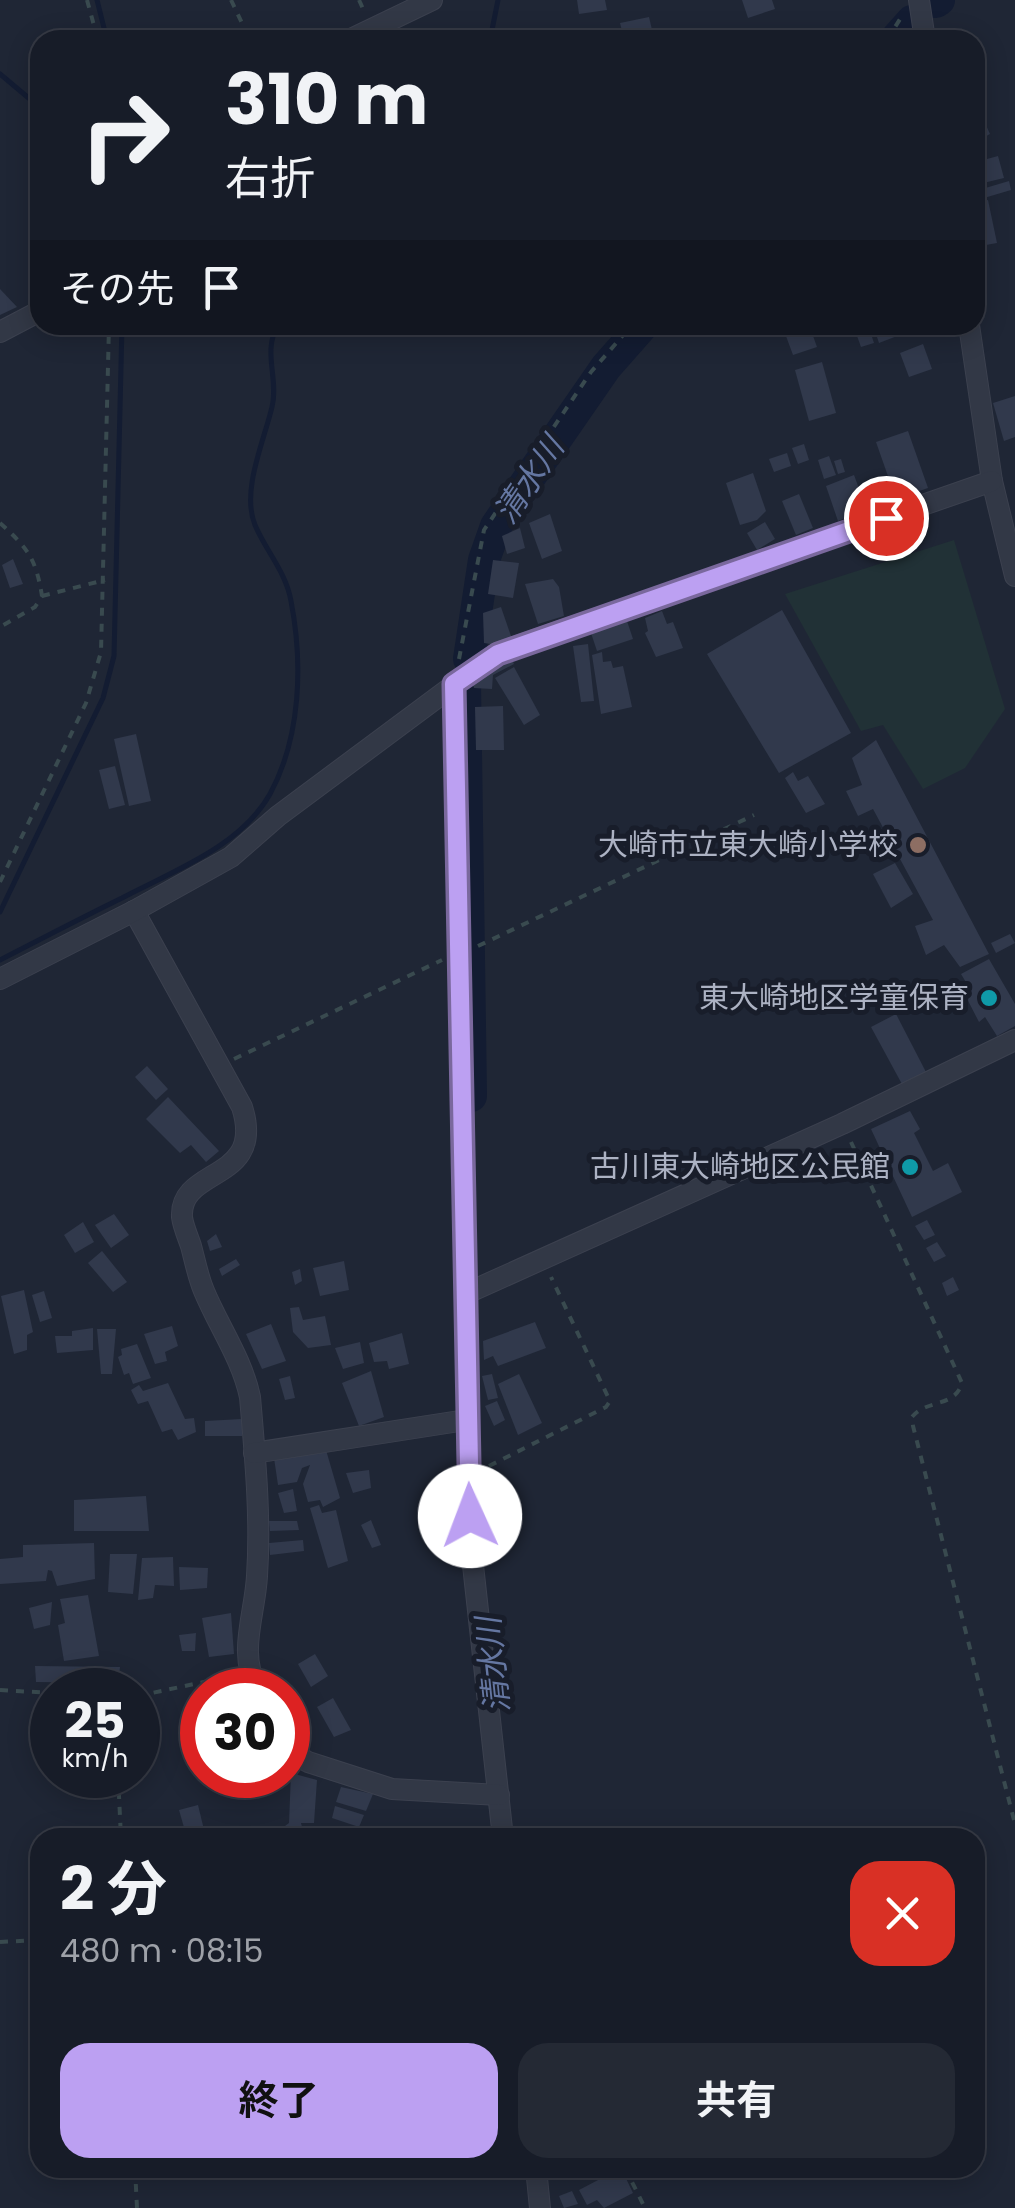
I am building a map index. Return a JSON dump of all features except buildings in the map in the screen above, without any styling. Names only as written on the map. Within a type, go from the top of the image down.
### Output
[{"type":"street","points":[[370,30],[432,0]]},
{"type":"street","points":[[919,0],[924,30]]},
{"type":"street","points":[[0,332],[30,316]]},
{"type":"street","points":[[970,335],[992,481],[1015,576]]},
{"type":"street","points":[[0,979],[231,856],[278,816],[498,654],[992,481]]},
{"type":"street","points":[[454,684],[467,950],[465,1294],[471,1547],[502,1828]]},
{"type":"street","points":[[134,911],[242,1107],[248,1126],[247,1144],[241,1155],[190,1193],[182,1217],[203,1290],[246,1375],[254,1453],[257,1577],[247,1666]]},
{"type":"street","points":[[465,1294],[842,1124],[1015,1040]]},
{"type":"street","points":[[254,1453],[466,1420]]},
{"type":"street","points":[[310,1763],[392,1789],[499,1795]]},
{"type":"street","points":[[537,2178],[540,2208]]},
{"type":"path","points":[[87,0],[95,30]]},
{"type":"path","points":[[231,0],[245,30]]},
{"type":"path","points":[[0,882],[96,680],[104,624],[109,335]]},
{"type":"path","points":[[454,684],[484,530],[591,372],[623,335]]},
{"type":"path","points":[[0,522],[24,544],[37,565],[42,596],[36,607],[0,627]]},
{"type":"path","points":[[42,596],[105,580]]},
{"type":"path","points":[[220,1066],[754,815]]},
{"type":"path","points":[[842,1124],[962,1383],[959,1393],[950,1400],[917,1410],[912,1417],[913,1426],[1015,1824]]},
{"type":"path","points":[[487,1467],[606,1407],[610,1401],[542,1259]]},
{"type":"path","points":[[160,1691],[237,1675],[247,1666]]},
{"type":"path","points":[[0,1690],[30,1692]]},
{"type":"path","points":[[119,1798],[121,1828]]},
{"type":"path","points":[[0,1942],[30,1940]]},
{"type":"path","points":[[136,2178],[137,2208]]},
{"type":"path","points":[[630,2178],[645,2208]]},
{"type":"shaded area","points":[[954,540],[1005,709],[965,768],[923,789],[883,725],[861,731],[785,594]]},
{"type":"waterway","points":[[97,0],[104,30]]},
{"type":"waterway","points":[[492,30],[498,0]]},
{"type":"waterway","name":"清水川","points":[[904,30],[912,21]]},
{"type":"waterway","points":[[0,74],[30,99]]},
{"type":"waterway","points":[[0,912],[103,698],[114,656],[122,335]]},
{"type":"waterway","points":[[0,960],[204,856],[257,813],[280,772],[297,699],[295,625],[288,590],[251,512],[255,466],[274,397],[273,335]]},
{"type":"waterway","name":"清水川","points":[[469,659],[484,560],[496,526],[606,367],[634,335]]},
{"type":"waterway","name":"清水川","points":[[465,686],[471,1096]]},
{"type":"place","name":"大崎市立東大崎小学校","points":[[918,845]]},
{"type":"place","name":"東大崎地区学童保育","points":[[989,998]]},
{"type":"place","name":"古川東大崎地区公民館","points":[[910,1167]]},
{"type":"route","points":[[470,1516],[454,684],[498,654],[886,518]]}]
